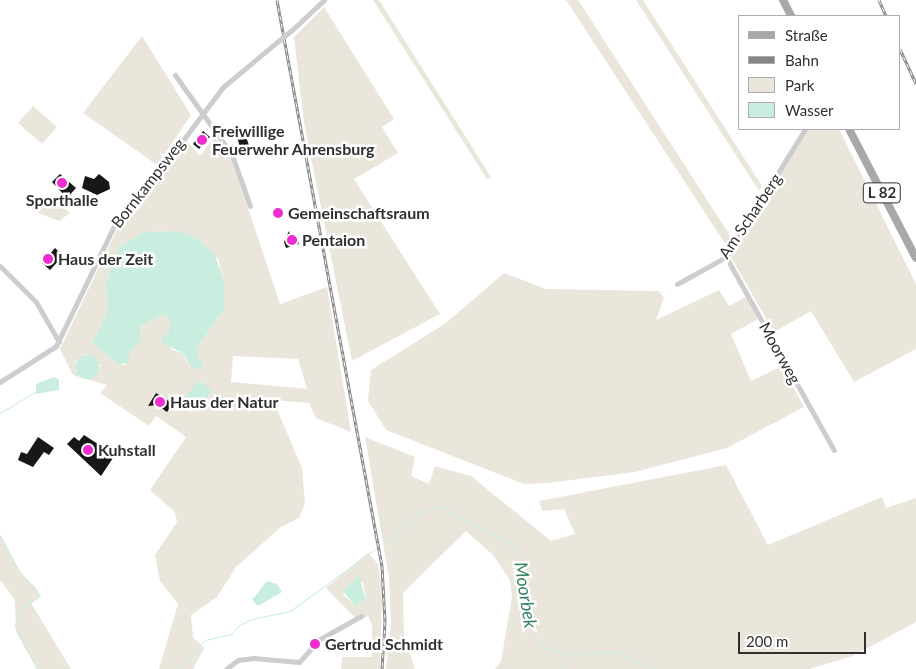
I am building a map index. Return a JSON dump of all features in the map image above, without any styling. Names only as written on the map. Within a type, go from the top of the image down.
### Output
[{"type":"main road","points":[[783,0],[790,15]]},
{"type":"main road","name":"L 82","points":[[849,130],[916,258]]},
{"type":"street","name":"Bornkampsweg","points":[[0,382],[44,357],[59,342],[112,227],[156,176],[201,113],[241,70],[292,30],[324,0]]},
{"type":"street","points":[[175,75],[232,155],[250,206]]},
{"type":"street","name":"Am Scharberg","points":[[677,284],[726,257],[804,130]]},
{"type":"street","name":"Moorweg","points":[[726,257],[834,450]]},
{"type":"street","points":[[0,266],[36,302],[59,342]]},
{"type":"street","points":[[299,662],[320,639],[361,616]]},
{"type":"street","points":[[226,669],[238,660],[254,658],[299,662]]},
{"type":"street","points":[[299,662],[300,669]]},
{"type":"green space","points":[[373,0],[379,0],[491,177],[487,179]]},
{"type":"green space","points":[[566,0],[578,0],[731,237],[726,245]]},
{"type":"green space","points":[[636,0],[643,0],[762,186],[759,191]]},
{"type":"green space","points":[[324,7],[394,119],[382,127],[398,153],[354,179],[440,314],[352,361],[304,123],[294,37]]},
{"type":"green space","points":[[142,36],[191,115],[157,165],[83,113]]},
{"type":"green space","points":[[33,106],[57,127],[42,144],[18,123]]},
{"type":"green space","points":[[807,130],[839,130],[916,284],[916,349],[854,382],[811,311],[774,332],[729,254]]},
{"type":"green space","points":[[217,133],[233,163],[280,304],[327,287],[351,432],[316,418],[309,403],[273,400],[302,468],[305,504],[299,518],[281,527],[236,567],[217,597],[191,615],[193,637],[204,648],[193,669],[159,669],[178,604],[160,581],[155,555],[177,522],[175,512],[150,490],[186,437],[156,416],[149,426],[100,393],[107,385],[73,375],[60,349],[124,215],[154,183],[185,139],[200,156]],"holes":[[[180,231],[199,240],[218,259],[224,280],[224,309],[187,362],[183,353],[172,350],[168,333],[170,320],[163,314],[140,327],[141,341],[129,352],[125,365],[119,365],[92,343],[108,310],[106,283],[119,247],[144,232]],[[86,354],[101,366],[86,377],[75,372],[75,362]],[[233,356],[298,359],[307,389],[231,382]],[[197,381],[202,383],[207,397],[192,412],[181,408]]]},
{"type":"green space","points":[[60,204],[70,213],[59,221],[38,213],[42,207]]},
{"type":"green space","points":[[504,273],[546,289],[659,291],[664,298],[656,320],[719,290],[729,306],[746,297],[758,319],[731,334],[751,381],[782,366],[804,407],[727,448],[635,472],[548,483],[524,484],[386,430],[368,401],[371,370],[446,323]]},
{"type":"green space","points":[[365,437],[415,457],[411,476],[429,484],[435,466],[471,476],[551,541],[575,534],[564,509],[542,511],[539,501],[726,465],[768,545],[882,497],[886,508],[916,498],[916,622],[853,656],[809,669],[495,669],[501,661],[512,597],[510,580],[493,555],[466,531],[403,593],[404,636],[415,669],[386,669],[391,623],[389,578]]},
{"type":"green space","points":[[0,535],[19,571],[36,588],[40,596],[31,603],[71,669],[37,669],[16,632],[15,600],[0,580]]},
{"type":"green space","points":[[368,553],[378,564],[382,592],[380,669],[341,669],[342,657],[372,657],[372,625],[368,616],[358,621],[326,588]],"holes":[[[363,582],[366,600],[355,606],[343,594]]]},
{"type":"water","points":[[180,231],[199,240],[215,255],[224,280],[224,309],[196,349],[203,366],[199,370],[191,366],[183,353],[164,344],[161,339],[168,333],[170,320],[163,314],[140,327],[141,341],[129,352],[129,362],[119,365],[92,343],[108,310],[106,283],[119,247],[144,232]]},
{"type":"water","points":[[87,355],[96,358],[99,367],[96,376],[87,379],[78,376],[75,367],[78,358]]},
{"type":"water","points":[[54,377],[59,380],[59,390],[36,394],[36,384]]},
{"type":"water","points":[[197,381],[209,387],[211,392],[197,411],[185,410],[181,404]]},
{"type":"water","points":[[359,576],[366,600],[355,606],[343,591]]},
{"type":"water","points":[[267,581],[277,584],[282,592],[258,606],[252,600]]},
{"type":"building","points":[[244,130],[250,149],[241,152],[236,132]]},
{"type":"building","name":"Freiwillige Feuerwehr Ahrensburg","points":[[203,131],[210,137],[199,149],[193,144]]},
{"type":"building","name":"Sporthalle","points":[[60,174],[76,188],[67,198],[52,182]]},
{"type":"building","points":[[99,174],[109,182],[110,189],[97,195],[82,188],[85,176],[94,179]]},
{"type":"building","name":"Pentaion","points":[[289,231],[291,239],[297,237],[299,244],[286,248],[284,242]]},
{"type":"building","name":"Haus der Zeit","points":[[55,248],[63,256],[50,270],[42,263]]},
{"type":"building","name":"Haus der Natur","points":[[156,393],[173,404],[167,412],[157,405],[148,406]]},
{"type":"building","points":[[84,435],[115,455],[101,476],[67,444],[74,437],[79,441]]},
{"type":"building","points":[[38,437],[54,448],[49,455],[44,452],[33,467],[18,460],[21,452],[27,454]]},
{"type":"waterway","points":[[0,413],[35,392]]},
{"type":"waterway","name":"Moorbek","points":[[386,542],[417,515],[438,505],[518,548],[526,569],[531,634],[544,647],[569,654],[618,652],[654,669]]},
{"type":"waterway","name":"Moorbek","points":[[0,535],[19,571],[40,596],[18,610],[15,626],[37,669]]},
{"type":"waterway","name":"Moorbek","points":[[178,669],[205,640],[232,634],[238,626],[252,619],[290,611],[378,547]]},
{"type":"waterway","points":[[559,669],[569,655]]},
{"type":"railway","points":[[277,0],[382,566],[385,622],[382,669]]},
{"type":"railway","points":[[879,0],[886,15]]},
{"type":"railway","points":[[901,51],[916,84]]},
{"type":"place","name":"Freiwillige Feuerwehr Ahrensburg","points":[[202,140]]},
{"type":"place","name":"Sporthalle","points":[[62,183]]},
{"type":"place","name":"Gemeinschaftsraum","points":[[278,213]]},
{"type":"place","name":"Pentaion","points":[[292,240]]},
{"type":"place","name":"Haus der Zeit","points":[[48,259]]},
{"type":"place","name":"Haus der Natur","points":[[160,402]]},
{"type":"place","name":"Kuhstall","points":[[88,450]]},
{"type":"place","name":"Gertrud Schmidt","points":[[315,644]]}]
